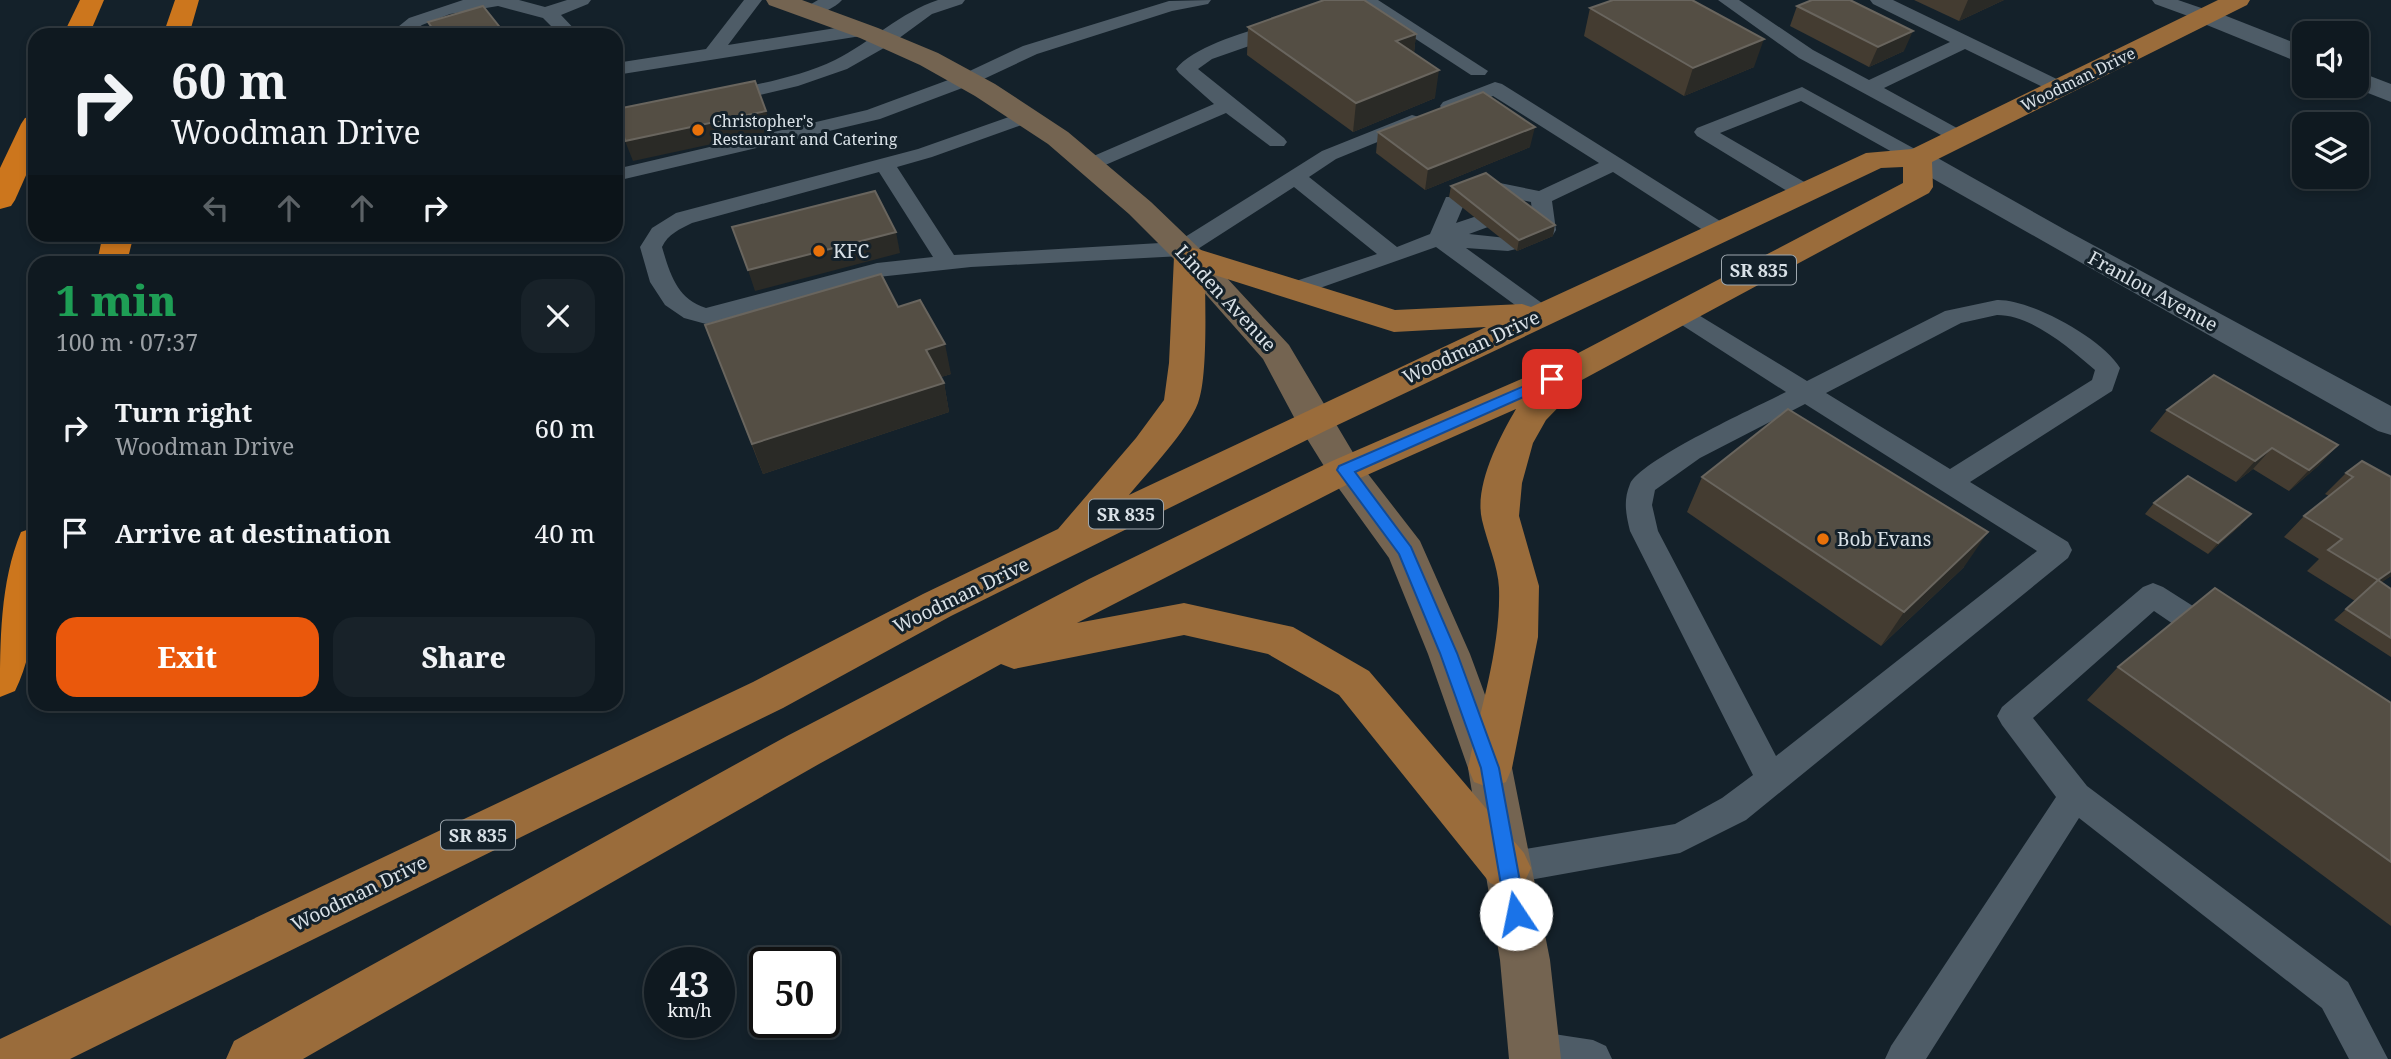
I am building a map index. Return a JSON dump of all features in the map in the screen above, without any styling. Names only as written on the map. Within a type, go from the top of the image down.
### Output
[{"type":"highway","points":[[79,28],[92,0]]},
{"type":"highway","points":[[178,28],[187,0]]},
{"type":"highway","points":[[0,200],[28,139]]},
{"type":"highway","points":[[0,679],[28,569]]},
{"type":"main road","name":"Linden Avenue","points":[[778,0],[873,35],[966,80],[1058,138],[1140,208],[1186,253],[1277,353],[1314,421],[1345,470],[1406,552],[1449,653],[1490,768],[1525,960],[1535,1054]]},
{"type":"main road","name":"Woodman Drive","points":[[14,1059],[768,695],[937,605],[1314,421],[1876,159],[1917,158],[2238,0]]},
{"type":"main road","name":"SR 835","points":[[252,1059],[803,750],[1103,590],[1345,470],[1575,369],[1918,187],[1917,158]]},
{"type":"main road","points":[[1066,543],[1149,447],[1181,402],[1186,363],[1186,253],[1292,290],[1394,321],[1542,314]]},
{"type":"main road","points":[[1490,768],[1517,637],[1518,586],[1500,516],[1503,483],[1515,443],[1532,412],[1575,369]]},
{"type":"main road","points":[[977,659],[1184,619],[1278,639],[1354,683],[1507,868]]},
{"type":"street","points":[[2206,16],[2292,52]]},
{"type":"street","points":[[2369,84],[2391,94]]},
{"type":"street","name":"Franlou Avenue","points":[[1917,158],[2058,239],[2391,422]]},
{"type":"lane","points":[[550,13],[582,0]]},
{"type":"lane","points":[[713,52],[753,0]]},
{"type":"lane","points":[[808,11],[833,0]]},
{"type":"lane","points":[[697,104],[791,82],[828,69],[873,35],[926,10],[956,0]]},
{"type":"lane","points":[[623,173],[873,115],[966,80],[1030,50],[1169,6],[1202,0]]},
{"type":"lane","points":[[1727,0],[1805,54],[1959,138]]},
{"type":"lane","points":[[1879,0],[2060,88]]},
{"type":"lane","points":[[2161,0],[2206,16]]},
{"type":"lane","points":[[407,28],[435,14],[499,1],[550,13],[564,28]]},
{"type":"lane","points":[[1359,2],[1478,71]]},
{"type":"lane","points":[[1277,142],[1186,69],[1205,55],[1297,23]]},
{"type":"lane","points":[[623,68],[713,52],[873,35]]},
{"type":"lane","points":[[1868,88],[1965,42]]},
{"type":"lane","points":[[1027,117],[885,164],[684,218],[666,227],[655,237],[651,247],[672,301],[686,312],[706,316],[877,270],[947,263],[1186,253],[1329,155],[1495,88],[1720,231]]},
{"type":"lane","points":[[1805,192],[1704,132],[1802,93],[1917,158]]},
{"type":"lane","points":[[1089,165],[1228,105]]},
{"type":"lane","points":[[885,164],[947,263]]},
{"type":"lane","points":[[1517,209],[1614,164]]},
{"type":"lane","points":[[1296,178],[1394,256]]},
{"type":"lane","points":[[1490,187],[1541,198]]},
{"type":"lane","points":[[1541,198],[1545,230]]},
{"type":"lane","points":[[1439,239],[1454,202]]},
{"type":"lane","points":[[1292,290],[1394,256],[1480,222]]},
{"type":"lane","points":[[1439,239],[1508,244]]},
{"type":"lane","points":[[1439,239],[1542,314]]},
{"type":"lane","points":[[1772,780],[1644,531],[1638,505],[1643,485],[1692,451],[1952,317],[1992,307],[2015,308],[2081,344],[2108,368],[2103,385],[1950,482]]},
{"type":"lane","points":[[1507,868],[1680,838],[1734,809],[2058,550],[1679,313]]},
{"type":"lane","points":[[2244,656],[2153,595],[2013,716],[2075,796],[2335,995],[2369,1059]]},
{"type":"lane","points":[[1904,1059],[2075,796]]},
{"type":"lane","points":[[1535,1054],[1593,1059]]},
{"type":"building","points":[[1324,0],[1364,0],[1416,34],[1396,41],[1439,70],[1356,103],[1248,27]]},
{"type":"building","points":[[1613,0],[1692,0],[1764,39],[1693,68],[1590,8]]},
{"type":"building","points":[[1812,0],[1850,0],[1913,31],[1878,47],[1797,6]]},
{"type":"building","points":[[483,6],[500,28],[432,28],[428,22]]},
{"type":"building","points":[[755,81],[766,111],[625,141],[623,108]]},
{"type":"building","points":[[1483,92],[1535,127],[1428,169],[1378,132]]},
{"type":"building","points":[[1486,173],[1555,225],[1519,240],[1451,186]]},
{"type":"building","points":[[875,191],[896,232],[748,270],[732,227]]},
{"type":"building","points":[[881,274],[898,307],[920,300],[945,344],[926,350],[944,383],[752,444],[705,325]]},
{"type":"building","points":[[2214,375],[2338,445],[2309,470],[2272,448],[2255,461],[2167,410]]},
{"type":"building","points":[[1788,409],[1988,532],[1904,612],[1702,477]]},
{"type":"building","points":[[2362,461],[2391,477],[2391,571],[2378,580],[2328,550],[2342,539],[2304,516],[2353,477],[2346,473]]},
{"type":"building","points":[[2188,476],[2251,514],[2218,543],[2154,503]]},
{"type":"building","points":[[2378,580],[2391,589],[2391,638],[2346,609]]},
{"type":"building","points":[[2215,588],[2391,703],[2391,862],[2118,667]]},
{"type":"place","name":"Christopher's Restaurant and Catering","points":[[698,130]]},
{"type":"place","name":"KFC","points":[[819,251]]},
{"type":"place","name":"Bob Evans","points":[[1823,539]]},
{"type":"route","points":[[1516,914],[1490,768],[1449,653],[1406,552],[1345,470],[1552,379]]}]
